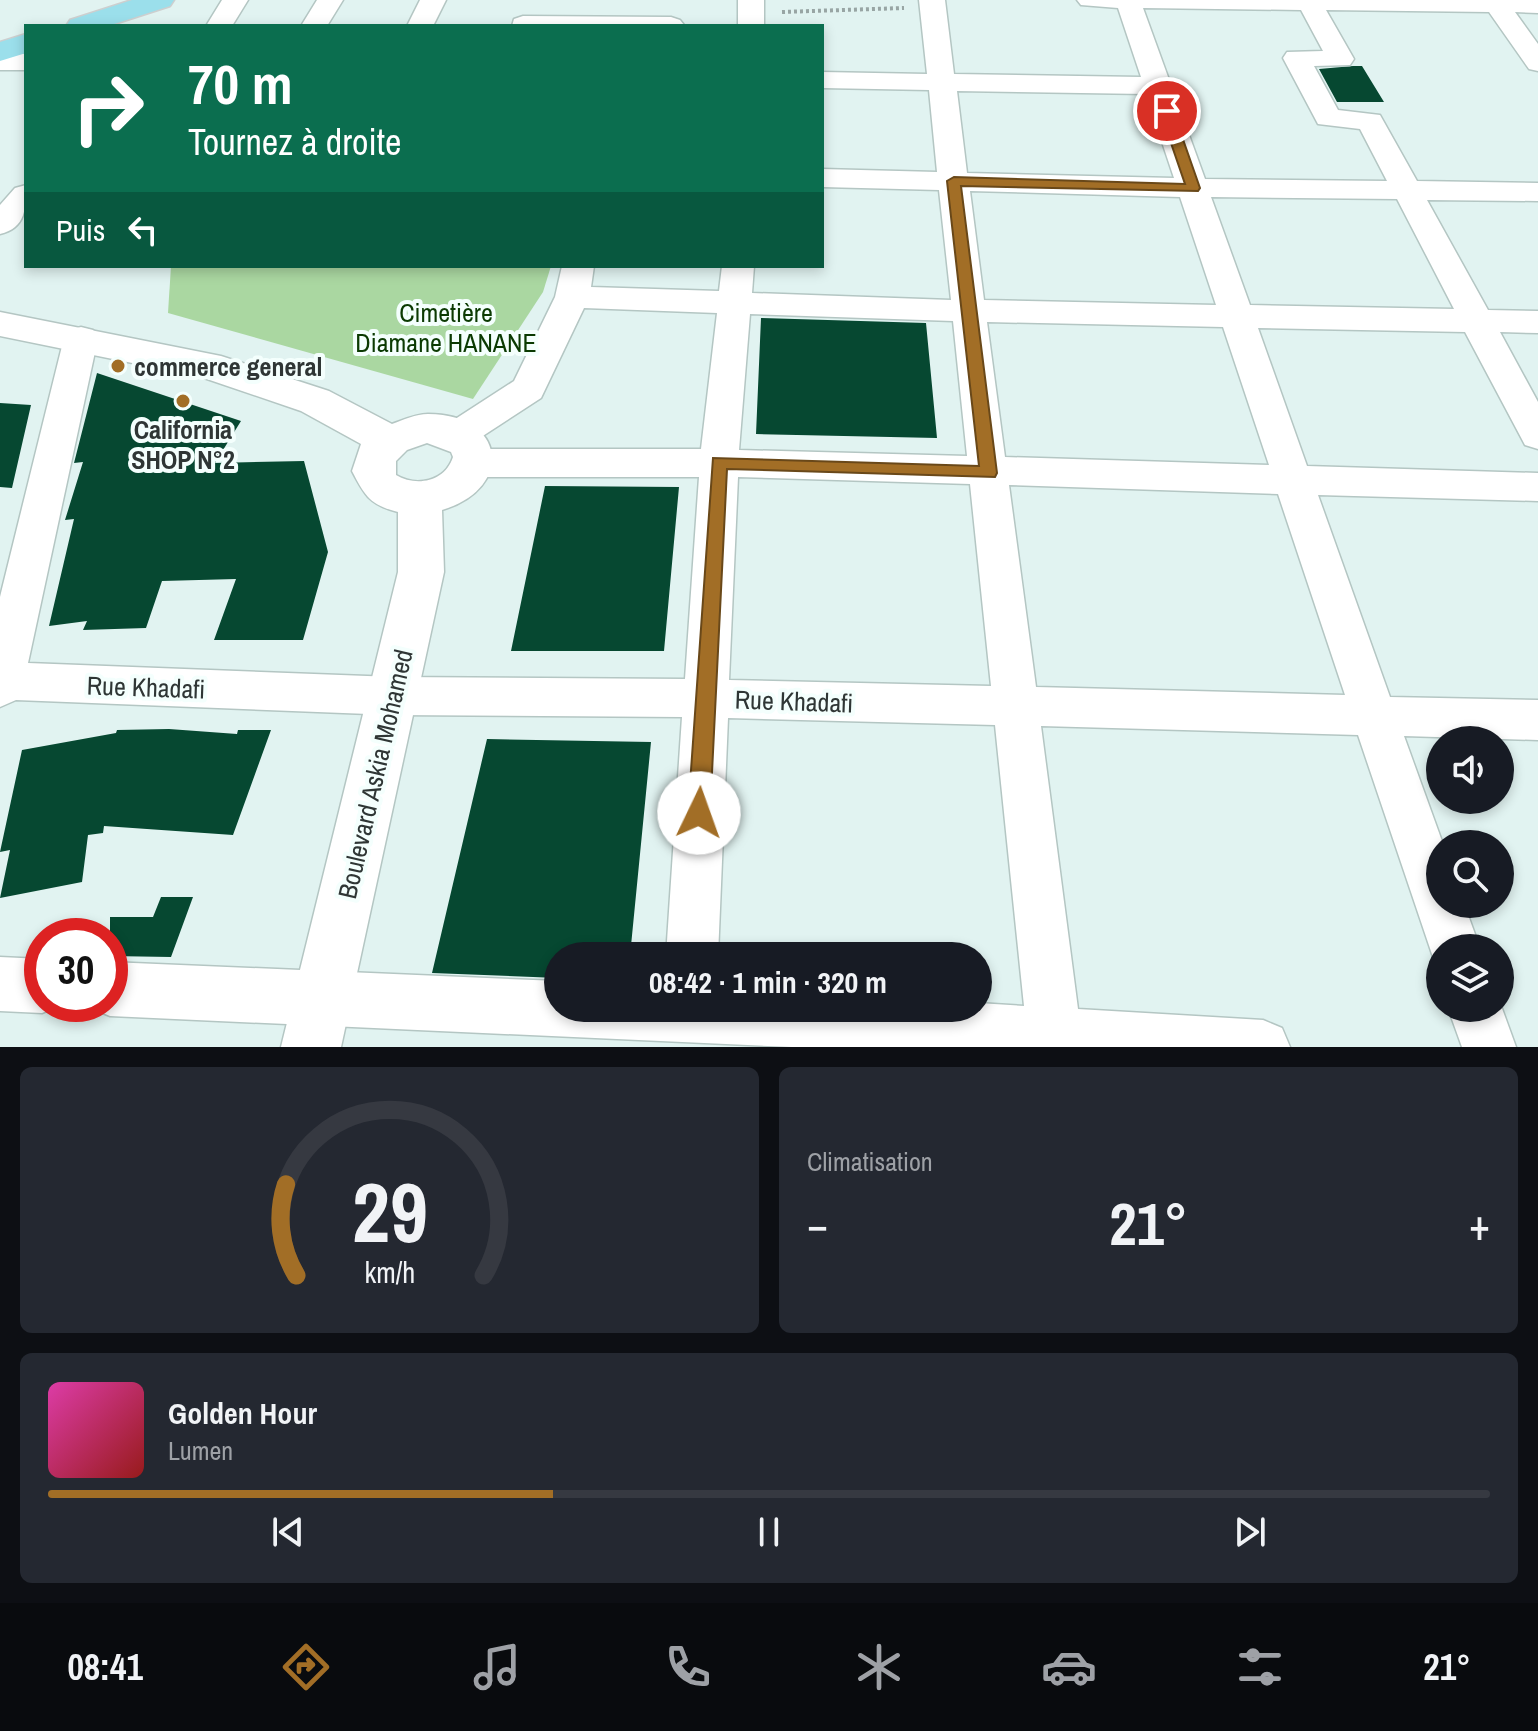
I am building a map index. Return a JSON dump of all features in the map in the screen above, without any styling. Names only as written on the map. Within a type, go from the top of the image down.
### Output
[{"type":"main road","points":[[86,24],[160,0]]},
{"type":"main road","points":[[0,52],[24,44]]},
{"type":"street","points":[[220,24],[235,0]]},
{"type":"street","points":[[315,24],[330,0]]},
{"type":"street","points":[[421,24],[433,0]]},
{"type":"street","points":[[1090,0],[1494,2],[1538,5]]},
{"type":"street","points":[[1128,0],[1449,934]]},
{"type":"street","points":[[1308,1],[1341,59],[1296,58],[1328,118],[1370,121],[1538,436]]},
{"type":"street","points":[[1494,2],[1538,63]]},
{"type":"street","points":[[933,3],[1055,1042]]},
{"type":"street","points":[[525,17],[672,17]]},
{"type":"street","points":[[0,62],[24,62]]},
{"type":"street","points":[[824,80],[1158,86]]},
{"type":"street","points":[[824,178],[1193,188],[1538,192]]},
{"type":"street","points":[[0,225],[24,196]]},
{"type":"street","points":[[1538,322],[969,311],[736,284],[575,282],[528,389],[466,449],[466,475],[454,486],[420,499],[401,498],[385,492],[375,481],[372,467],[389,441],[406,432],[443,428],[466,449],[719,463],[1538,487]]},
{"type":"street","points":[[693,942],[719,463],[736,284]]},
{"type":"street","points":[[0,324],[207,365],[315,401],[389,441]]},
{"type":"street","points":[[1,684],[81,338]]},
{"type":"street","name":"Boulevard Askia Mohamed","points":[[317,1024],[421,572],[420,499]]},
{"type":"street","name":"Rue Khadafi","points":[[1,684],[394,696],[705,698],[1538,720]]},
{"type":"street","points":[[0,984],[24,985]]},
{"type":"street","points":[[128,992],[317,1024],[688,1023],[1055,1042],[1263,1047]]},
{"type":"street","points":[[1480,1022],[1489,1047]]},
{"type":"path","points":[[751,13],[933,3]]},
{"type":"green space","name":"Cimetière Diamane HANANE","points":[[171,268],[550,268],[543,292],[473,399],[168,313]]},
{"type":"building","points":[[1362,66],[1384,102],[1337,102],[1319,69]]},
{"type":"building","points":[[761,318],[926,323],[937,438],[756,434]]},
{"type":"building","points":[[97,373],[241,421],[215,463],[304,461],[328,552],[303,640],[214,640],[236,579],[162,581],[146,628],[83,630],[87,621],[49,626],[74,519],[65,520],[83,462],[74,463]]},
{"type":"building","points":[[0,403],[31,405],[12,488],[0,487]]},
{"type":"building","points":[[545,486],[679,487],[664,651],[511,651]]},
{"type":"building","points":[[169,729],[237,734],[238,730],[271,730],[233,835],[104,826],[103,833],[88,835],[82,882],[0,898],[10,850],[0,852],[22,750],[116,733],[117,730]]},
{"type":"building","points":[[487,739],[651,742],[631,942],[544,942],[544,977],[432,973]]},
{"type":"building","points":[[161,897],[193,897],[171,957],[128,956],[128,918],[110,917],[153,917]]},
{"type":"place","name":"commerce general","points":[[118,366]]},
{"type":"place","name":"California SHOP N°2","points":[[183,401]]},
{"type":"route","points":[[699,813],[719,463],[988,473],[954,181],[1193,188],[1167,111]]}]
